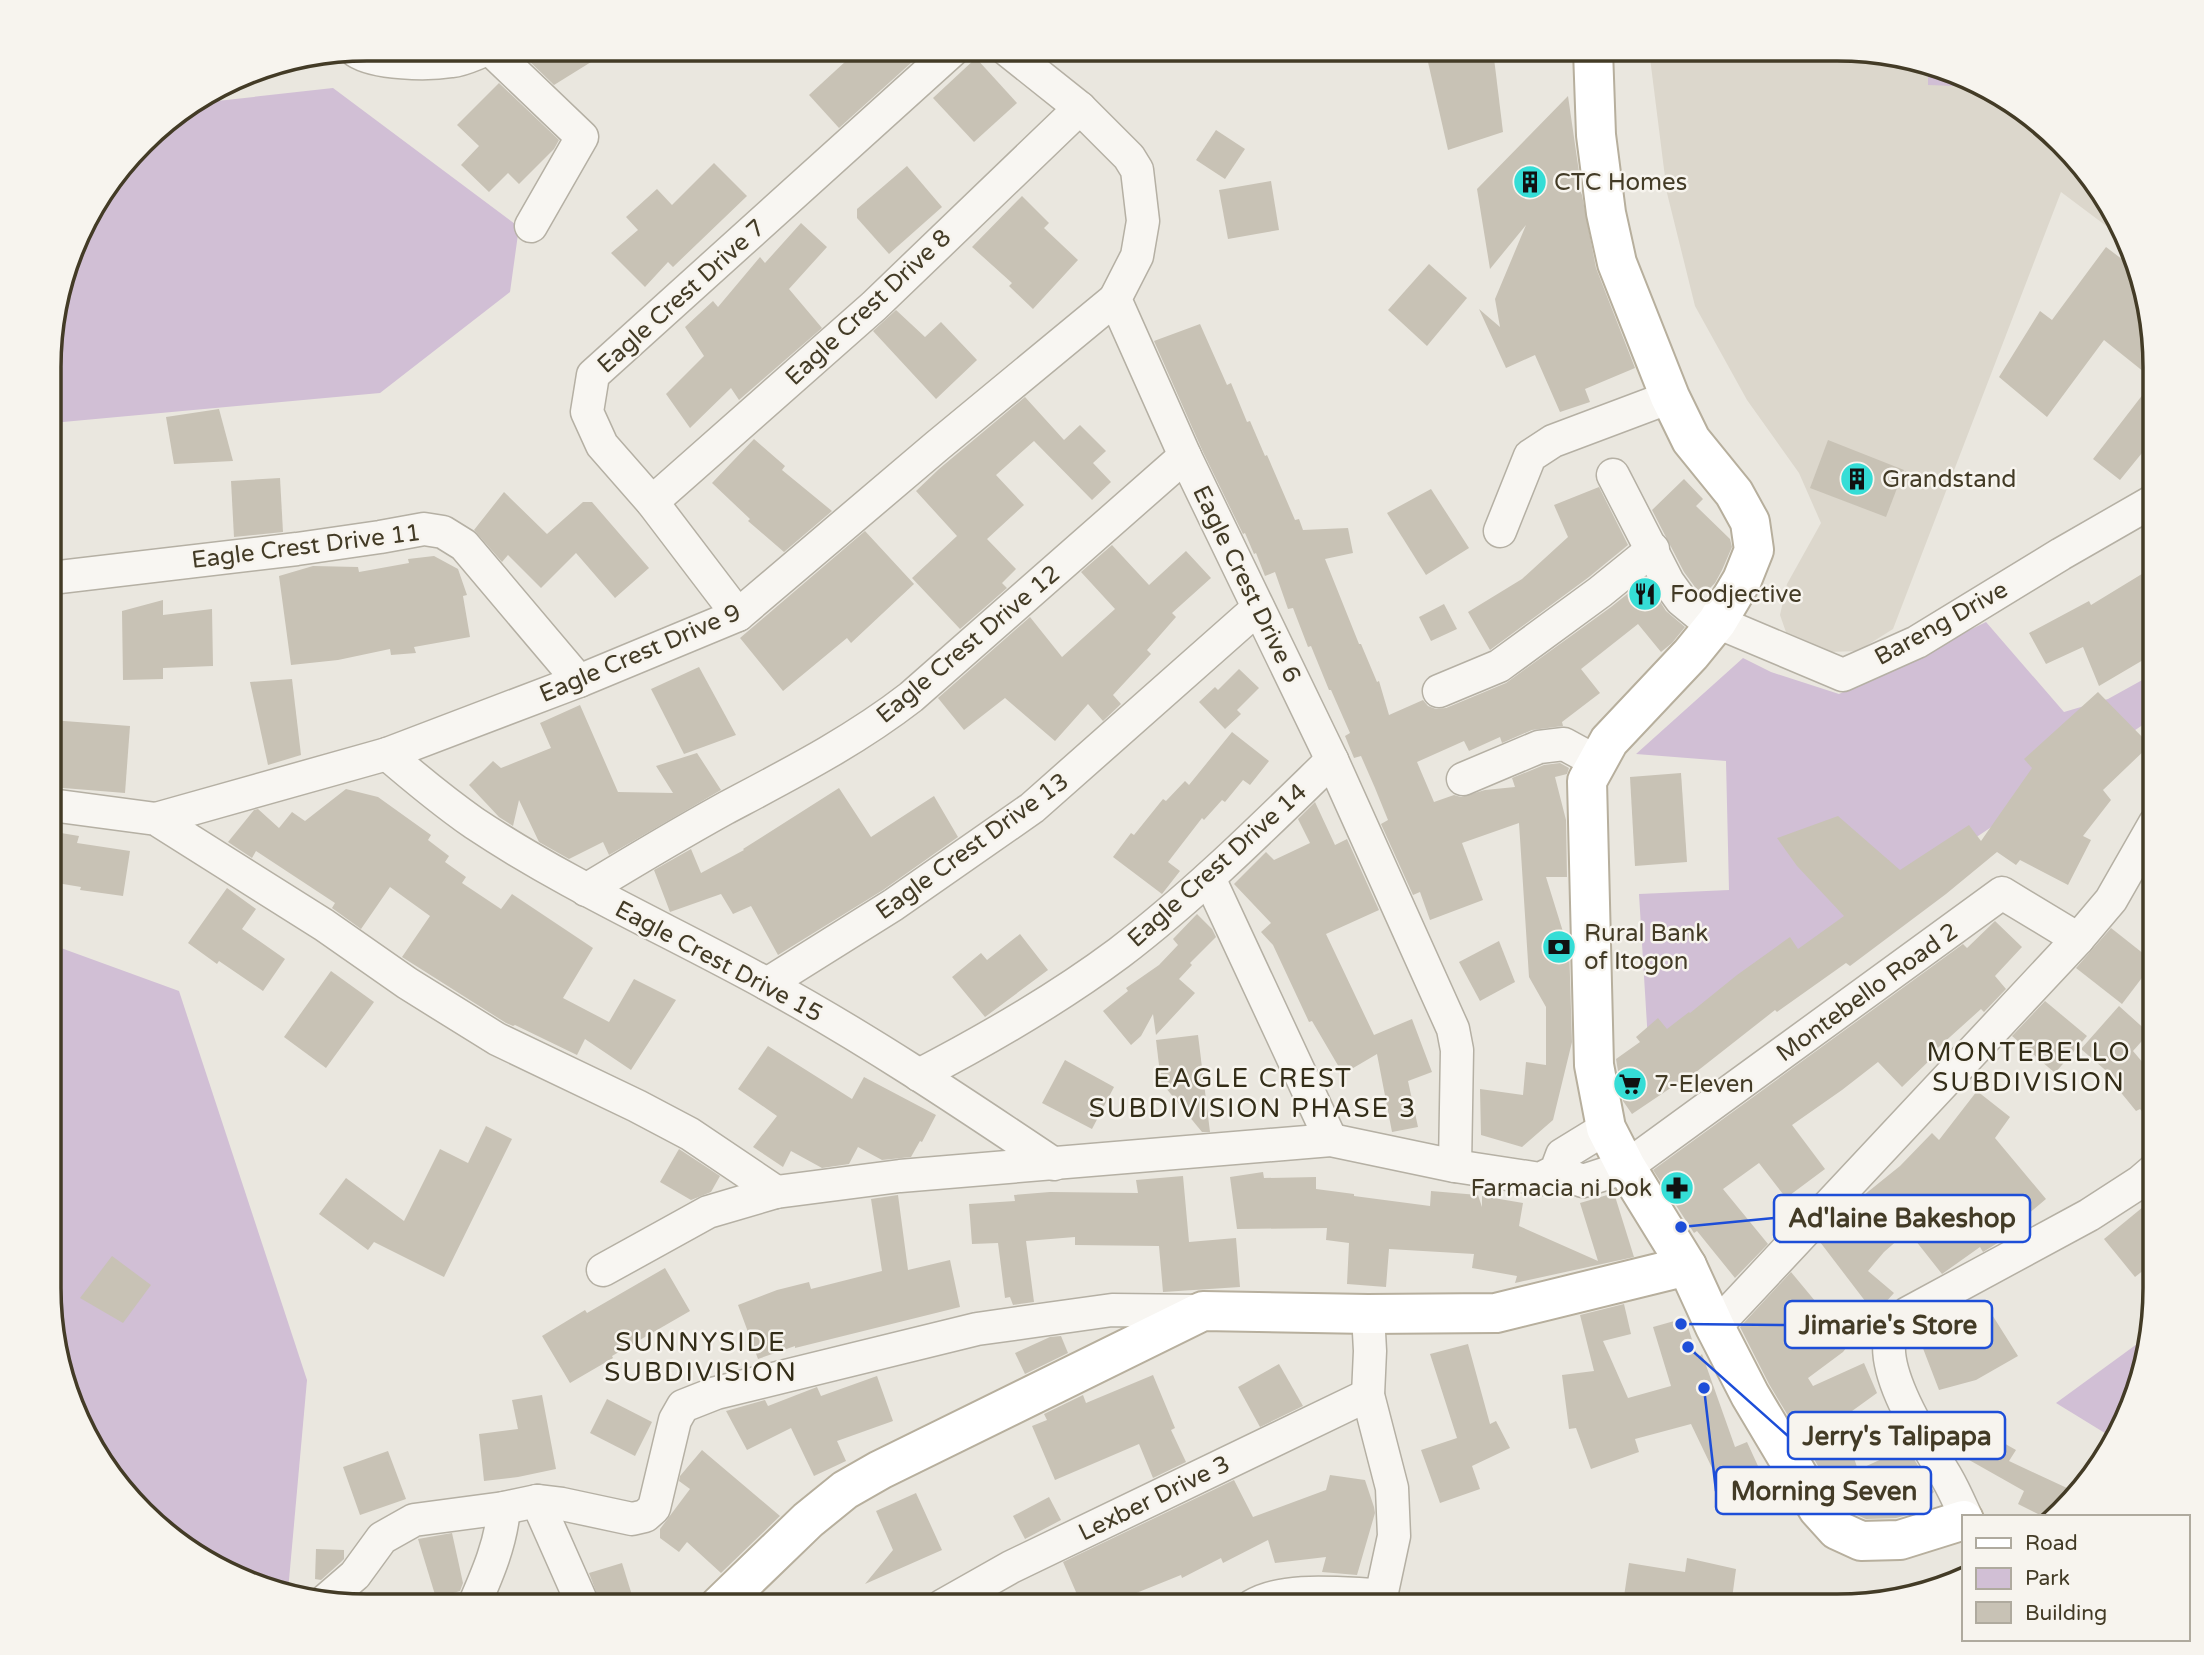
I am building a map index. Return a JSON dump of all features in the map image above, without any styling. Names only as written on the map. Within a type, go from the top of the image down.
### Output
[{"type":"main road","points":[[1593,61],[1596,135],[1606,213],[1618,263],[1670,397],[1691,440],[1734,493],[1750,522],[1754,550],[1742,580],[1717,622],[1691,654],[1609,741],[1587,781],[1594,1065],[1606,1128],[1626,1167],[1687,1266],[1750,1395],[1818,1509],[1838,1530],[1861,1541],[1900,1540],[1962,1519]]},
{"type":"main road","points":[[731,1594],[808,1520],[845,1490],[880,1470],[1203,1311],[1496,1313],[1687,1266]]},
{"type":"street","points":[[386,61],[453,61]]},
{"type":"street","points":[[502,61],[582,137],[531,226]]},
{"type":"street","name":"Eagle Crest Drive 7","points":[[738,615],[652,502],[602,445],[587,412],[593,375],[941,61]]},
{"type":"street","points":[[1021,61],[1080,108],[1129,157],[1137,170],[1143,222],[1137,256],[1115,299]]},
{"type":"street","name":"Eagle Crest Drive 8","points":[[652,502],[874,306],[1080,108]]},
{"type":"street","name":"Eagle Crest Drive 6","points":[[1115,299],[1185,456],[1332,760],[1452,1029],[1457,1049],[1455,1166]]},
{"type":"street","name":"Eagle Crest Drive 9","points":[[156,819],[387,754],[579,681],[738,615],[1115,299]]},
{"type":"street","points":[[1500,531],[1530,456],[1553,440],[1670,397]]},
{"type":"street","name":"Eagle Crest Drive 12","points":[[586,890],[677,835],[879,722],[911,697],[1185,456]]},
{"type":"street","name":"Bareng Drive","points":[[1613,475],[1668,582],[1681,600],[1698,614],[1843,675],[1917,642],[2143,507]]},
{"type":"street","name":"Eagle Crest Drive 11","points":[[61,577],[297,549],[424,529],[443,532],[452,535],[464,545],[579,681]]},
{"type":"street","points":[[1439,691],[1499,666],[1600,593],[1653,549]]},
{"type":"street","name":"Eagle Crest Drive 13","points":[[767,984],[893,905],[1032,807],[1258,608]]},
{"type":"street","points":[[1463,779],[1539,747],[1564,744],[1597,762]]},
{"type":"street","name":"Eagle Crest Drive 15","points":[[387,754],[475,823],[586,890],[767,984],[919,1074],[1054,1164]]},
{"type":"street","name":"Eagle Crest Drive 14","points":[[919,1074],[989,1038],[1069,988],[1119,952],[1209,878],[1332,760]]},
{"type":"street","points":[[61,806],[156,819],[497,1039],[690,1134],[776,1192]]},
{"type":"street","points":[[1715,1327],[2078,939],[2111,900],[2143,844]]},
{"type":"street","points":[[1209,878],[1331,1140]]},
{"type":"street","name":"Montebello Road 2","points":[[1626,1167],[2002,893],[2078,939]]},
{"type":"street","points":[[603,1270],[708,1212],[776,1192],[900,1176],[1331,1140],[1455,1166],[1540,1179],[1556,1171],[1562,1155],[1606,1128]]},
{"type":"street","points":[[1556,1171],[1583,1181],[1626,1167]]},
{"type":"street","points":[[1964,1515],[1948,1480],[1907,1409],[1892,1371],[1889,1343],[1892,1329],[1908,1313],[2089,1215],[2143,1179]]},
{"type":"street","points":[[336,1592],[355,1575],[382,1538],[414,1520],[537,1501],[632,1519],[645,1516],[654,1508],[675,1420],[684,1406],[716,1393],[976,1329],[1112,1310],[1203,1311]]},
{"type":"street","points":[[1368,1314],[1368,1395],[1392,1488],[1394,1536],[1381,1594]]},
{"type":"street","name":"Lexber Drive 3","points":[[963,1594],[1011,1567],[1368,1395]]},
{"type":"street","points":[[537,1501],[578,1594]]},
{"type":"street","points":[[479,1594],[502,1532],[504,1508]]},
{"type":"street","points":[[1296,1594],[1315,1594]]},
{"type":"shaded area","points":[[1650,61],[1856,62],[1896,67],[1935,78],[1972,93],[2007,113],[2038,137],[2067,166],[2091,197],[2109,228],[2061,192],[1893,629],[1858,651],[1829,652],[1787,635],[1780,615],[1787,584],[1821,523],[1799,473],[1747,400],[1695,306],[1667,193]]},
{"type":"green space","points":[[1928,76],[1956,86],[1928,85]]},
{"type":"green space","points":[[333,88],[519,227],[510,292],[380,393],[61,422],[62,348],[67,308],[78,269],[93,232],[113,197],[151,151],[181,125],[217,101]]},
{"type":"green space","points":[[1986,622],[2064,712],[2108,699],[2143,680],[2143,725],[1649,1058],[1639,894],[1729,890],[1726,761],[1636,754],[1743,658],[1771,672],[1839,694]]},
{"type":"green space","points":[[61,948],[179,991],[307,1380],[289,1583],[232,1562],[181,1530],[137,1489],[102,1440],[85,1405],[72,1367],[62,1307]]},
{"type":"green space","points":[[2138,1344],[2126,1386],[2105,1433],[2056,1403]]},
{"type":"building","points":[[529,61],[593,61],[554,85]]},
{"type":"building","points":[[846,61],[912,62],[839,128],[809,95]]},
{"type":"building","points":[[973,61],[979,61],[1017,103],[974,142],[933,98]]},
{"type":"building","points":[[1428,61],[1494,61],[1503,132],[1448,150]]},
{"type":"building","points":[[499,83],[559,140],[554,149],[519,184],[508,173],[489,192],[461,165],[479,146],[457,125]]},
{"type":"building","points":[[1568,96],[1580,179],[1576,182],[1582,195],[1596,268],[1635,368],[1585,389],[1590,402],[1560,412],[1535,355],[1506,368],[1479,309],[1500,327],[1495,299],[1526,225],[1490,269],[1477,189]]},
{"type":"building","points":[[1216,130],[1245,149],[1225,179],[1196,160]]},
{"type":"building","points":[[714,163],[747,196],[673,267],[668,262],[645,287],[611,253],[638,230],[626,217],[657,189],[672,205]]},
{"type":"building","points":[[907,166],[942,207],[889,254],[857,218],[857,209]]},
{"type":"building","points":[[1271,181],[1279,230],[1228,239],[1219,190]]},
{"type":"building","points":[[1022,196],[1049,223],[1044,228],[1078,260],[1033,309],[1009,286],[1012,283],[972,247]]},
{"type":"building","points":[[801,223],[827,247],[789,289],[822,328],[739,400],[731,388],[690,428],[666,394],[704,356],[685,327],[713,301],[718,307],[760,257],[765,263]]},
{"type":"building","points":[[2106,247],[2123,260],[2132,288],[2140,328],[2143,371],[2104,340],[2047,417],[1999,377],[2040,311],[2052,320]]},
{"type":"building","points":[[1429,264],[1467,298],[1427,346],[1388,310]]},
{"type":"building","points":[[896,310],[925,337],[941,322],[977,360],[936,399],[873,331]]},
{"type":"building","points":[[1200,324],[1227,385],[1231,383],[1247,422],[1250,421],[1265,456],[1267,455],[1295,520],[1299,519],[1303,530],[1348,528],[1353,553],[1325,559],[1359,644],[1377,682],[1379,681],[1389,715],[1423,700],[1436,709],[1446,708],[1506,683],[1646,579],[1666,611],[1685,627],[1661,652],[1638,624],[1581,669],[1600,693],[1562,722],[1563,726],[1532,730],[1502,743],[1500,737],[1469,751],[1464,741],[1417,762],[1434,802],[1454,795],[1461,797],[1485,790],[1515,787],[1512,778],[1544,765],[1560,763],[1569,768],[1567,774],[1555,777],[1566,820],[1567,877],[1546,877],[1569,945],[1572,1042],[1553,1120],[1522,1147],[1481,1135],[1480,1089],[1523,1095],[1526,1062],[1546,1065],[1546,1007],[1529,977],[1519,823],[1462,843],[1483,900],[1430,920],[1420,892],[1413,895],[1381,824],[1388,820],[1375,788],[1361,756],[1354,758],[1345,736],[1350,733],[1311,646],[1308,647],[1293,608],[1288,609],[1275,572],[1265,576],[1256,553],[1254,554],[1245,533],[1243,534],[1154,341]]},
{"type":"building","points":[[2143,394],[2143,452],[2120,480],[2093,459]]},
{"type":"building","points":[[1025,397],[1064,440],[1080,425],[1106,451],[1093,463],[1111,482],[1092,500],[1034,441],[996,475],[1024,505],[987,539],[1016,569],[1002,583],[1007,588],[960,629],[912,578],[957,536],[916,491]]},
{"type":"building","points":[[219,409],[233,461],[174,464],[166,417]]},
{"type":"building","points":[[754,439],[785,466],[782,470],[832,511],[784,552],[748,521],[750,519],[712,483]]},
{"type":"building","name":"Grandstand","points":[[1828,440],[1904,470],[1886,517],[1810,488]]},
{"type":"building","points":[[280,478],[283,532],[234,537],[231,481]]},
{"type":"building","points":[[1684,479],[1703,499],[1696,506],[1730,539],[1732,547],[1715,583],[1703,595],[1684,572],[1652,510]]},
{"type":"building","points":[[1599,487],[1628,545],[1490,650],[1468,612],[1522,579],[1568,537],[1554,505]]},
{"type":"building","points":[[1431,489],[1469,548],[1426,575],[1387,513]]},
{"type":"building","points":[[504,492],[547,534],[583,502],[592,502],[649,568],[615,598],[576,553],[541,588],[508,555],[502,562],[474,530]]},
{"type":"building","points":[[865,531],[914,584],[851,643],[847,638],[783,691],[740,638]]},
{"type":"building","points":[[1112,545],[1149,585],[1186,551],[1211,578],[1172,613],[1176,617],[1147,650],[1151,654],[1113,695],[1121,704],[1103,721],[1088,704],[1055,741],[1005,698],[964,730],[938,698],[1030,617],[1062,657],[1115,609],[1081,572]]},
{"type":"building","points":[[434,556],[458,569],[467,595],[463,596],[470,637],[414,647],[416,653],[391,655],[390,649],[338,660],[291,665],[279,576],[313,566],[358,567],[359,572],[409,563],[408,559]]},
{"type":"building","points":[[2143,573],[2143,660],[2099,686],[2083,647],[2046,664],[2029,633],[2089,601],[2091,605]]},
{"type":"building","points":[[163,600],[163,615],[212,609],[213,666],[163,668],[163,679],[123,680],[122,611]]},
{"type":"building","points":[[1444,604],[1457,629],[1431,641],[1419,617]]},
{"type":"building","points":[[699,667],[736,735],[684,754],[651,689]]},
{"type":"building","points":[[1239,669],[1259,688],[1237,710],[1241,714],[1225,729],[1199,702],[1215,687],[1218,690]]},
{"type":"building","points":[[292,679],[301,755],[268,765],[250,682]]},
{"type":"building","points":[[2098,692],[2143,738],[2143,752],[2103,790],[2111,800],[2083,836],[2091,840],[2068,885],[2020,860],[2016,865],[1997,852],[1850,966],[1846,963],[1777,1012],[1775,1010],[1677,1087],[1675,1085],[1632,1114],[1623,1101],[1616,1059],[1640,1042],[1636,1037],[1658,1018],[1667,1029],[1790,937],[1798,949],[1844,916],[1797,866],[1777,838],[1838,816],[1900,870],[1969,825],[1981,841],[2032,768],[2024,759]]},
{"type":"building","points":[[580,705],[618,792],[673,793],[656,766],[697,753],[721,790],[609,855],[603,842],[569,859],[539,842],[519,800],[513,826],[499,817],[469,785],[493,761],[501,768],[551,748],[540,723]]},
{"type":"building","points":[[61,721],[130,726],[125,793],[61,788]]},
{"type":"building","points":[[1232,732],[1269,761],[1250,785],[1243,780],[1225,802],[1222,800],[1204,820],[1202,818],[1168,862],[1180,871],[1162,894],[1113,857],[1163,799],[1166,801],[1185,781],[1189,785]]},
{"type":"building","points":[[1681,773],[1687,862],[1635,866],[1630,777]]},
{"type":"building","points":[[839,788],[871,837],[934,796],[958,837],[883,890],[778,955],[751,906],[733,914],[721,894],[670,912],[654,870],[691,849],[701,873],[744,850]]},
{"type":"building","points":[[346,789],[378,797],[431,835],[428,840],[449,856],[445,862],[466,877],[462,883],[501,909],[512,894],[593,948],[563,998],[609,1022],[634,979],[676,1000],[631,1070],[585,1039],[577,1055],[506,1023],[402,957],[430,916],[390,887],[361,929],[332,908],[335,903],[256,851],[252,858],[228,842],[254,810],[258,809],[279,828],[292,812],[305,821]]},
{"type":"building","points":[[1315,802],[1335,845],[1347,839],[1379,910],[1326,934],[1374,1035],[1412,1019],[1432,1072],[1408,1081],[1418,1127],[1392,1132],[1377,1054],[1343,1074],[1312,1021],[1309,1022],[1273,945],[1261,932],[1271,923],[1234,884],[1266,852],[1274,860],[1310,843],[1298,819]]},
{"type":"building","points":[[61,833],[79,836],[77,843],[130,851],[123,896],[80,890],[81,887],[61,884]]},
{"type":"building","points":[[227,888],[256,909],[242,929],[285,959],[263,991],[188,943]]},
{"type":"building","points":[[1197,914],[1216,937],[1190,963],[1192,965],[1179,979],[1195,993],[1156,1035],[1153,1014],[1141,1036],[1131,1045],[1103,1011],[1128,991],[1126,988],[1159,965],[1178,945],[1173,939]]},
{"type":"building","points":[[1995,921],[2022,947],[1995,976],[2006,989],[1984,1012],[1981,1009],[1930,1055],[1932,1058],[1902,1087],[1878,1062],[1792,1125],[1825,1169],[1786,1198],[1759,1163],[1723,1189],[1768,1244],[1735,1278],[1697,1231],[1694,1233],[1653,1170],[1963,944],[1967,948]]},
{"type":"building","points":[[2111,928],[2143,953],[2143,976],[2122,1004],[2076,968]]},
{"type":"building","points":[[1020,934],[1048,970],[985,1017],[952,977],[981,953],[987,960]]},
{"type":"building","points":[[1499,941],[1515,982],[1480,1001],[1459,962]]},
{"type":"building","points":[[331,971],[374,1002],[326,1068],[284,1037]]},
{"type":"building","points":[[2045,1001],[2087,1036],[2055,1073],[2012,1036]]},
{"type":"building","points":[[2119,1006],[2143,1028],[2143,1040],[2133,1051],[2143,1063],[2143,1113],[2140,1109],[2136,1111],[2114,1084],[2118,1081],[2081,1049]]},
{"type":"building","points":[[1198,1035],[1210,1132],[1202,1132],[1161,1082],[1156,1040]]},
{"type":"building","points":[[768,1046],[852,1099],[864,1077],[936,1115],[911,1157],[882,1160],[858,1147],[849,1164],[822,1168],[791,1151],[783,1167],[753,1147],[777,1116],[738,1089]]},
{"type":"building","points":[[1065,1060],[1114,1087],[1092,1129],[1042,1103]]},
{"type":"building","points":[[1977,1091],[2010,1117],[1995,1138],[2046,1199],[1996,1244],[1983,1252],[1980,1247],[1942,1274],[1908,1231],[1884,1252],[1868,1271],[1894,1293],[1875,1314],[1820,1242],[1864,1195],[1900,1166],[1932,1133],[1939,1140]]},
{"type":"building","points":[[486,1126],[512,1139],[444,1277],[374,1242],[368,1250],[319,1214],[346,1178],[404,1221],[440,1149],[468,1163]]},
{"type":"building","points":[[679,1149],[720,1176],[711,1192],[691,1200],[660,1182]]},
{"type":"building","points":[[1263,1172],[1264,1178],[1316,1177],[1316,1189],[1430,1206],[1431,1191],[1478,1195],[1482,1207],[1482,1196],[1523,1203],[1519,1226],[1598,1261],[1580,1203],[1614,1193],[1634,1257],[1515,1283],[1517,1276],[1472,1268],[1474,1254],[1389,1249],[1386,1287],[1347,1284],[1349,1243],[1326,1240],[1327,1228],[1237,1229],[1230,1177]]},
{"type":"building","points":[[1183,1176],[1189,1242],[1236,1238],[1240,1287],[1163,1292],[1159,1246],[1075,1245],[1075,1237],[1026,1241],[1034,1302],[1013,1305],[1010,1297],[1005,1298],[998,1243],[972,1244],[969,1204],[1015,1201],[1014,1195],[1050,1192],[1138,1193],[1136,1180]]},
{"type":"building","points":[[898,1195],[908,1270],[950,1260],[960,1307],[795,1346],[758,1359],[738,1305],[777,1290],[809,1282],[811,1289],[882,1271],[871,1199]]},
{"type":"building","points":[[2143,1207],[2143,1271],[2135,1277],[2104,1239]]},
{"type":"building","points":[[112,1256],[151,1285],[123,1323],[80,1298]]},
{"type":"building","points":[[665,1268],[690,1311],[570,1383],[542,1336]]},
{"type":"building","points":[[1791,1272],[1850,1343],[1843,1352],[1808,1378],[1813,1386],[1864,1363],[1877,1393],[1841,1419],[1858,1470],[1903,1449],[1914,1459],[1934,1492],[1907,1515],[1866,1519],[1850,1512],[1836,1496],[1769,1384],[1740,1327]]},
{"type":"building","points":[[1624,1304],[1631,1334],[1603,1341],[1628,1398],[1671,1386],[1653,1327],[1685,1318],[1698,1358],[1702,1354],[1735,1447],[1747,1442],[1763,1477],[1725,1495],[1691,1424],[1635,1439],[1639,1452],[1591,1469],[1576,1428],[1569,1429],[1562,1375],[1594,1371],[1580,1315]]},
{"type":"building","points":[[1991,1313],[2018,1356],[1976,1380],[1939,1390],[1919,1338],[1953,1322],[1957,1333]]},
{"type":"building","points":[[1061,1336],[1068,1353],[1025,1374],[1015,1353],[1050,1337]]},
{"type":"building","points":[[1468,1344],[1490,1424],[1496,1421],[1510,1448],[1472,1466],[1480,1489],[1440,1503],[1421,1450],[1457,1438],[1430,1354]]},
{"type":"building","points":[[1279,1364],[1303,1406],[1260,1427],[1238,1387]]},
{"type":"building","points":[[1153,1375],[1175,1428],[1171,1430],[1186,1462],[1153,1478],[1139,1444],[1055,1480],[1032,1426],[1047,1420],[1044,1414],[1083,1395],[1086,1403]]},
{"type":"building","points":[[877,1376],[893,1421],[837,1441],[846,1461],[814,1476],[791,1428],[747,1450],[726,1411],[765,1400],[768,1406],[817,1387],[821,1396]]},
{"type":"building","points":[[542,1395],[556,1469],[484,1481],[479,1434],[518,1429],[512,1400]]},
{"type":"building","points":[[607,1399],[652,1422],[635,1456],[590,1433]]},
{"type":"building","points":[[1970,1424],[2016,1450],[2009,1461],[2067,1488],[2040,1515],[2018,1504],[2024,1491],[1955,1452]]},
{"type":"building","points":[[702,1450],[780,1516],[721,1573],[687,1542],[679,1552],[660,1538],[660,1529],[690,1489],[679,1481],[680,1476]]},
{"type":"building","points":[[388,1451],[406,1499],[360,1515],[343,1467]]},
{"type":"building","points":[[1330,1475],[1365,1480],[1375,1513],[1357,1575],[1322,1572],[1326,1557],[1275,1563],[1268,1540],[1223,1563],[1221,1558],[1182,1578],[1181,1575],[1134,1594],[1077,1594],[1063,1562],[1234,1480],[1253,1517],[1326,1490]]},
{"type":"building","points":[[916,1493],[942,1550],[865,1584],[893,1550],[876,1511]]},
{"type":"building","points":[[1049,1497],[1061,1520],[1025,1539],[1013,1516]]},
{"type":"building","points":[[452,1533],[463,1583],[460,1591],[435,1594],[418,1539]]},
{"type":"building","points":[[316,1549],[344,1550],[344,1559],[321,1580],[315,1579]]},
{"type":"building","points":[[1687,1558],[1736,1569],[1733,1594],[1624,1594],[1629,1563],[1685,1572]]},
{"type":"building","points":[[622,1563],[632,1594],[597,1594],[589,1573]]},
{"type":"place","name":"CTC Homes","points":[[1530,182]]},
{"type":"place","name":"Grandstand","points":[[1857,479]]},
{"type":"place","name":"Foodjective","points":[[1645,594]]},
{"type":"place","name":"Rural Bank of Itogon","points":[[1559,947]]},
{"type":"place","name":"7-Eleven","points":[[1630,1084]]},
{"type":"place","name":"Farmacia ni Dok","points":[[1677,1188]]},
{"type":"place","name":"Ad'laine Bakeshop","points":[[1681,1227]]},
{"type":"place","name":"Jimarie's Store","points":[[1681,1324]]},
{"type":"place","name":"Jerry's Talipapa","points":[[1688,1347]]},
{"type":"place","name":"Morning Seven","points":[[1704,1388]]},
{"type":"district","name":"MONTEBELLO SUBDIVISION","points":[[2029,1067]]},
{"type":"district","name":"EAGLE CREST SUBDIVISION PHASE 3","points":[[1253,1093]]},
{"type":"district","name":"SUNNYSIDE SUBDIVISION","points":[[701,1357]]}]
